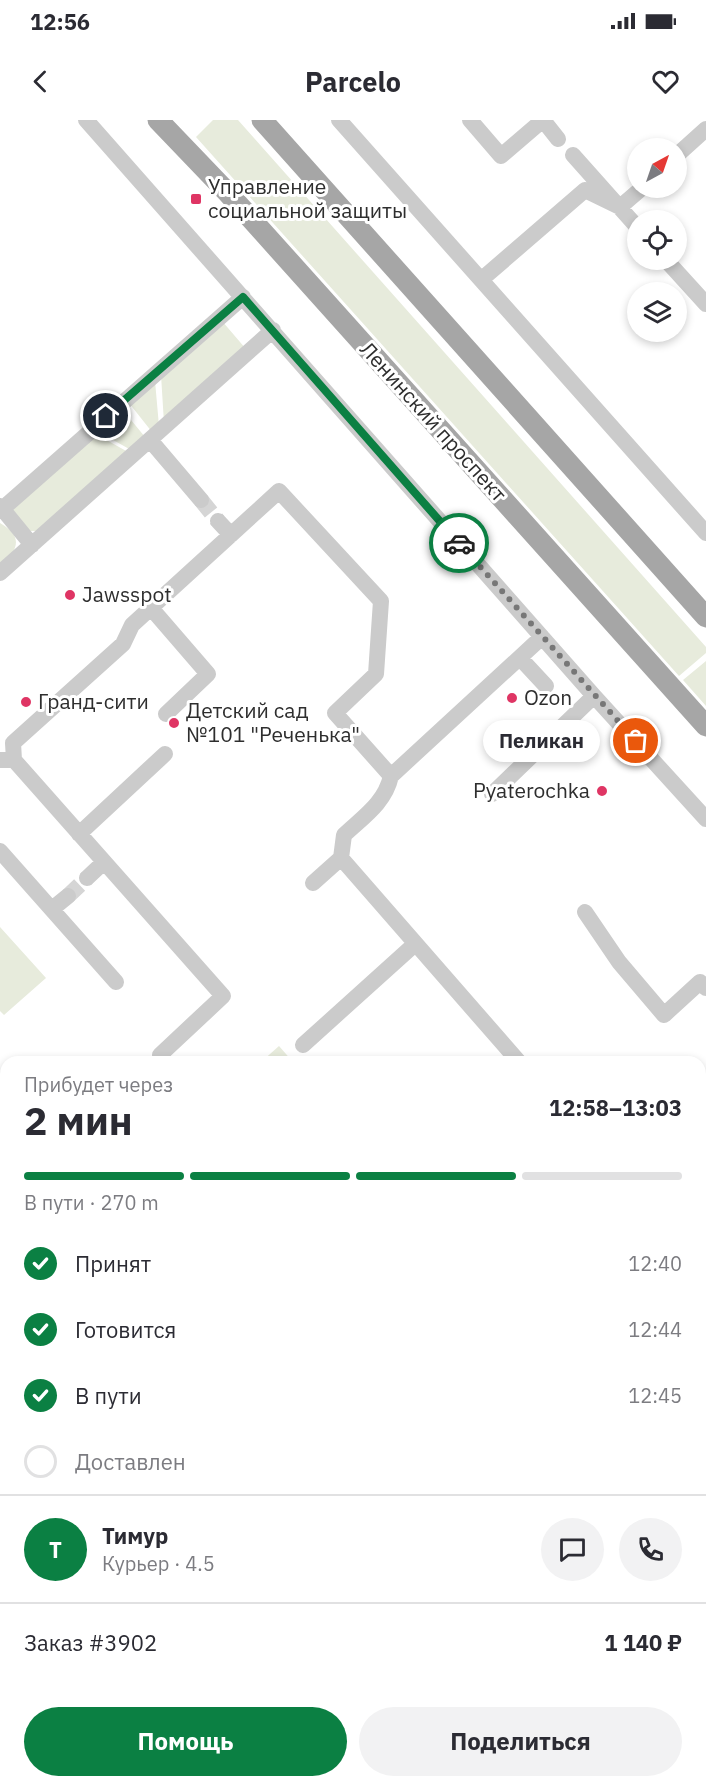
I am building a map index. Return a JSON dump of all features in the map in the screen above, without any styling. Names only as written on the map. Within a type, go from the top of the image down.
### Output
[{"type":"main road","name":"Ленинский проспект","points":[[158,120],[227,192],[706,726]]},
{"type":"main road","points":[[262,120],[706,617]]},
{"type":"street","points":[[86,120],[594,696],[706,819]]},
{"type":"street","points":[[339,120],[706,533]]},
{"type":"street","points":[[470,120],[501,156],[543,120],[558,139]]},
{"type":"street","points":[[687,146],[706,129]]},
{"type":"street","points":[[573,155],[627,215]]},
{"type":"street","points":[[482,279],[585,190],[620,207]]},
{"type":"street","points":[[620,207],[630,198]]},
{"type":"street","points":[[675,270],[706,304]]},
{"type":"street","points":[[32,544],[1,509],[243,297]]},
{"type":"street","points":[[0,573],[273,330]]},
{"type":"street","points":[[150,440],[201,500]]},
{"type":"street","points":[[160,1055],[223,996],[79,834],[7,760],[13,743],[123,644],[132,625],[279,491],[381,601],[375,674],[335,713],[391,776]]},
{"type":"street","points":[[218,520],[231,535]]},
{"type":"street","points":[[151,608],[208,674],[166,714]]},
{"type":"street","points":[[312,883],[341,858],[344,835],[379,802],[388,790],[391,776],[542,637]]},
{"type":"street","points":[[520,658],[546,686]]},
{"type":"street","points":[[492,794],[594,696]]},
{"type":"street","points":[[79,834],[165,754]]},
{"type":"street","points":[[0,851],[116,982]]},
{"type":"street","points":[[341,858],[509,1056]]},
{"type":"street","points":[[87,878],[104,862]]},
{"type":"street","points":[[52,909],[68,896]]},
{"type":"street","points":[[585,912],[619,962],[664,1015],[700,982],[706,988]]},
{"type":"street","points":[[303,1046],[415,944]]},
{"type":"shaded area","points":[[213,120],[238,120],[706,647],[706,653],[679,676],[196,137]]},
{"type":"shaded area","points":[[222,321],[246,349],[164,423],[161,375]]},
{"type":"shaded area","points":[[155,381],[159,426],[152,432],[129,403]]},
{"type":"shaded area","points":[[122,409],[145,437],[131,450],[97,431]]},
{"type":"shaded area","points":[[94,433],[128,452],[36,531],[29,531],[11,509]]},
{"type":"shaded area","points":[[0,523],[13,534],[16,545],[0,568]]},
{"type":"shaded area","points":[[706,661],[706,706],[683,680]]},
{"type":"shaded area","points":[[0,927],[46,978],[4,1015],[0,1011]]},
{"type":"shaded area","points":[[279,1046],[288,1056],[268,1056]]},
{"type":"tunnel","points":[[201,500],[218,521]]},
{"type":"tunnel","points":[[68,896],[87,878]]},
{"type":"way so far","points":[[459,543],[636,741]]},
{"type":"place","name":"Управление социальной защиты","points":[[196,199]]},
{"type":"place","name":"Jawsspot","points":[[70,595]]},
{"type":"place","name":"Ozon","points":[[512,698]]},
{"type":"place","name":"Гранд-сити","points":[[26,702]]},
{"type":"place","name":"Детский сад №101 \"Реченька\"","points":[[174,723]]},
{"type":"place","name":"Пеликан","points":[[636,741]]},
{"type":"place","name":"Pyaterochka","points":[[602,791]]},
{"type":"route","points":[[106,416],[243,297],[459,543]]}]
